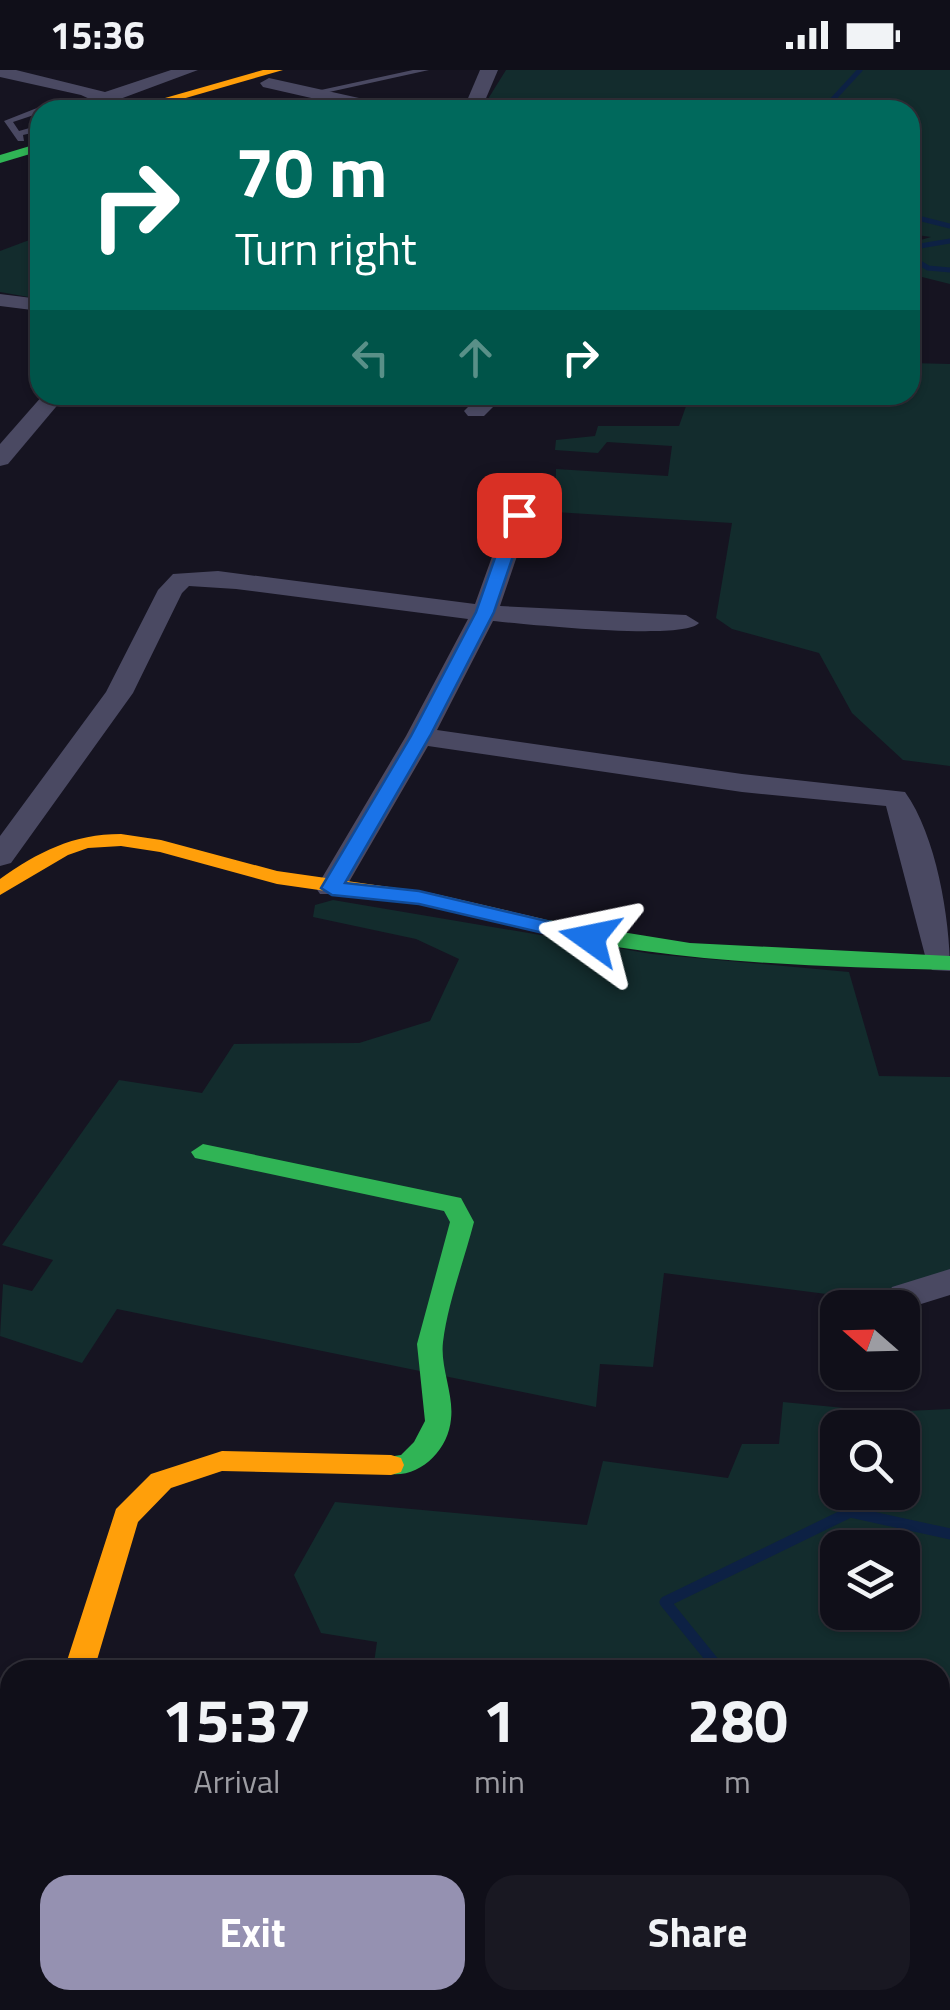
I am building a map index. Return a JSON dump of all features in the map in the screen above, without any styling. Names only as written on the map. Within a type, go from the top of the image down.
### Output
[{"type":"street","points":[[476,100],[489,70]]},
{"type":"street","points":[[106,98],[180,71]]},
{"type":"street","points":[[0,72],[41,78],[110,100]]},
{"type":"street","points":[[200,100],[273,73]]},
{"type":"street","points":[[168,100],[273,73],[314,82],[362,100]]},
{"type":"street","points":[[0,159],[26,138]]},
{"type":"street","points":[[0,300],[30,303]]},
{"type":"street","points":[[0,459],[46,405]]},
{"type":"street","points":[[332,888],[420,736],[485,612],[519,515]]},
{"type":"street","points":[[0,857],[119,693],[171,590],[182,579],[209,577],[326,595],[485,612],[686,623]]},
{"type":"street","points":[[0,889],[29,866],[65,848],[97,840],[124,840],[332,888],[419,897],[590,938],[756,958],[946,963],[905,812],[895,798],[742,783],[420,736]]},
{"type":"street","points":[[81,1660],[126,1517],[161,1481],[222,1461],[408,1465],[431,1446],[438,1420],[429,1346],[462,1222],[452,1204],[204,1152]]},
{"type":"street","points":[[920,1291],[950,1282]]},
{"type":"lane","points":[[314,82],[425,70]]},
{"type":"lane","points":[[26,138],[8,122],[30,114]]},
{"type":"green space","points":[[506,70],[950,70],[950,284],[920,276],[920,240],[931,237],[920,235],[920,100],[487,100]]},
{"type":"green space","points":[[30,240],[30,297],[0,292],[0,251]]},
{"type":"green space","points":[[920,363],[950,364],[950,766],[903,760],[852,713],[819,653],[732,629],[716,618],[732,523],[555,512],[556,469],[668,476],[672,446],[607,442],[598,453],[555,450],[556,440],[595,436],[598,426],[679,426],[686,405],[920,405]]},
{"type":"green space","points":[[333,900],[652,954],[849,972],[879,1076],[950,1077],[950,1280],[917,1290],[820,1290],[820,1293],[664,1273],[653,1367],[600,1364],[596,1407],[117,1309],[82,1363],[0,1336],[3,1284],[32,1291],[53,1260],[2,1245],[119,1080],[202,1093],[234,1044],[359,1043],[430,1021],[459,959],[416,939],[313,917],[315,905]]},
{"type":"green space","points":[[783,1402],[865,1410],[820,1410],[820,1510],[920,1510],[920,1410],[950,1409],[950,1660],[374,1660],[377,1642],[321,1633],[294,1575],[335,1502],[587,1525],[603,1461],[728,1478],[742,1444],[779,1444]]},
{"type":"waterway","points":[[832,100],[860,70]]},
{"type":"waterway","points":[[920,218],[950,226]]},
{"type":"waterway","points":[[920,246],[950,241]]},
{"type":"waterway","points":[[920,263],[950,270]]},
{"type":"waterway","points":[[712,1660],[665,1602],[850,1512],[950,1534]]},
{"type":"traffic: fast","points":[[0,159],[30,150]]},
{"type":"traffic: fast","points":[[535,924],[690,949],[950,963]]},
{"type":"traffic: fast","points":[[203,1152],[452,1204],[462,1222],[430,1344],[438,1421],[424,1449],[407,1465],[391,1465]]},
{"type":"traffic: slow","points":[[166,100],[277,70]]},
{"type":"traffic: slow","points":[[0,889],[35,864],[73,845],[121,840],[161,846],[277,877],[431,899],[535,924]]},
{"type":"traffic: slow","points":[[82,1660],[126,1517],[161,1481],[222,1461],[391,1465]]},
{"type":"route","points":[[519,515],[485,612],[420,736],[332,888],[419,897],[590,938]]}]
